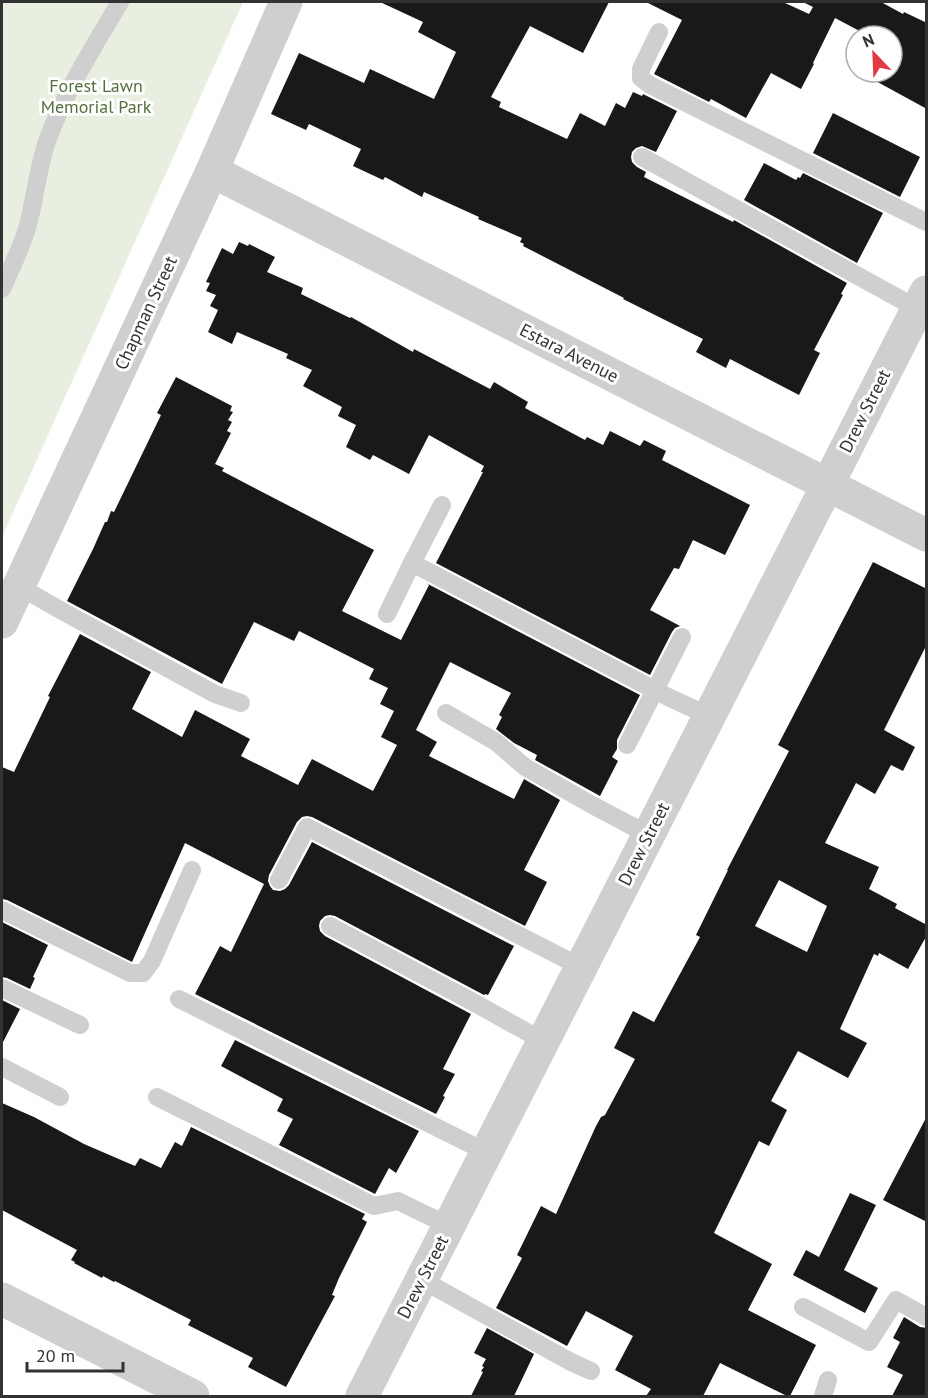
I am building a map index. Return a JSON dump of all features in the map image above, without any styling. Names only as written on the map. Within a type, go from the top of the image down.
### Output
[{"type":"street","name":"Chapman Street","points":[[2,622],[212,171],[286,2]]},
{"type":"street","name":"Estara Avenue","points":[[212,171],[927,534]]},
{"type":"street","name":"Drew Street","points":[[362,1396],[922,301]]},
{"type":"street","points":[[2,1299],[193,1396]]},
{"type":"lane","points":[[2,289],[22,245],[43,155],[60,108],[120,2]]},
{"type":"lane","points":[[659,32],[641,69],[641,78],[650,86],[927,222]]},
{"type":"lane","points":[[642,157],[922,301]]},
{"type":"lane","points":[[387,614],[442,505]]},
{"type":"lane","points":[[412,563],[709,716]]},
{"type":"lane","points":[[18,586],[214,694],[241,703]]},
{"type":"lane","points":[[627,745],[682,637]]},
{"type":"lane","points":[[446,713],[496,742],[525,767],[649,835]]},
{"type":"lane","points":[[279,880],[307,827],[581,967]]},
{"type":"lane","points":[[2,910],[130,973],[143,973],[152,961],[192,870]]},
{"type":"lane","points":[[330,926],[543,1041]]},
{"type":"lane","points":[[2,988],[80,1025]]},
{"type":"lane","points":[[180,999],[486,1152]]},
{"type":"lane","points":[[2,1067],[60,1097]]},
{"type":"lane","points":[[158,1097],[374,1206],[398,1201],[449,1226]]},
{"type":"lane","points":[[422,1280],[591,1371]]},
{"type":"lane","points":[[803,1307],[869,1342],[896,1300],[927,1317]]},
{"type":"green space","name":"Forest Lawn Memorial Park","points":[[2,2],[243,2],[2,537]]},
{"type":"building","points":[[380,2],[609,2],[583,53],[530,26],[491,97],[501,102],[499,107],[567,139],[580,113],[605,126],[616,103],[625,108],[633,92],[642,96],[643,94],[677,111],[656,152],[642,146],[632,152],[632,162],[646,172],[644,177],[733,222],[734,220],[847,283],[814,350],[820,353],[799,395],[730,359],[726,368],[696,352],[703,339],[523,246],[524,244],[520,242],[522,238],[424,192],[422,197],[385,177],[383,180],[353,166],[361,149],[309,124],[306,130],[271,114],[299,53],[364,83],[370,69],[434,99],[456,52],[418,32],[423,22]]},
{"type":"building","points":[[646,2],[783,2],[809,14],[813,7],[803,2],[881,2],[927,23],[927,109],[881,84],[904,84],[904,24],[846,24],[835,18],[801,89],[771,73],[746,118],[711,99],[709,102],[654,74],[682,20]]},
{"type":"building","points":[[833,113],[920,157],[900,197],[813,153]]},
{"type":"building","points":[[764,163],[796,180],[803,173],[883,213],[857,263],[744,200]]},
{"type":"building","points":[[239,242],[248,246],[249,244],[275,257],[267,272],[303,288],[301,294],[351,317],[413,352],[414,349],[490,389],[494,382],[528,402],[525,408],[585,440],[587,437],[603,445],[610,431],[640,446],[644,440],[666,451],[662,460],[750,505],[725,555],[693,540],[679,569],[674,568],[650,610],[680,626],[672,632],[650,675],[436,563],[484,466],[429,435],[409,474],[373,455],[370,460],[346,447],[356,425],[338,416],[342,407],[303,386],[312,370],[286,358],[288,354],[237,332],[232,344],[208,332],[218,310],[210,306],[216,295],[206,291],[210,283],[206,282],[222,248],[233,254]]},
{"type":"building","points":[[176,377],[232,406],[230,411],[233,412],[228,420],[232,422],[227,431],[231,433],[215,464],[224,468],[222,471],[374,550],[342,611],[401,640],[429,585],[426,583],[640,695],[617,740],[617,749],[612,757],[618,761],[600,796],[535,760],[537,755],[514,743],[496,729],[502,717],[499,715],[511,693],[450,662],[416,730],[437,742],[429,756],[514,799],[524,779],[560,800],[524,870],[547,882],[525,926],[307,816],[297,822],[269,875],[268,881],[273,890],[285,889],[312,842],[514,946],[488,995],[484,995],[335,916],[325,916],[320,921],[320,931],[325,936],[471,1014],[443,1069],[455,1074],[436,1114],[195,994],[220,946],[231,952],[264,884],[185,843],[132,962],[2,899],[2,767],[14,772],[50,697],[48,696],[80,634],[151,672],[132,709],[182,737],[195,710],[250,739],[241,756],[298,785],[312,759],[373,791],[397,745],[381,737],[394,711],[380,704],[388,688],[369,679],[374,669],[299,631],[294,641],[254,622],[222,684],[67,601],[105,522],[111,511],[114,512],[161,415],[157,413]]},
{"type":"building","points":[[873,562],[927,589],[927,644],[884,730],[915,747],[903,771],[891,765],[875,794],[856,783],[825,843],[879,867],[869,889],[897,904],[895,908],[927,925],[927,935],[908,969],[879,953],[878,956],[874,954],[840,1029],[867,1043],[848,1078],[798,1051],[771,1101],[787,1110],[769,1146],[759,1141],[714,1233],[772,1264],[748,1310],[816,1345],[790,1396],[720,1363],[703,1396],[646,1396],[651,1389],[615,1370],[633,1336],[586,1311],[567,1346],[496,1308],[522,1258],[517,1255],[541,1206],[556,1214],[596,1126],[601,1117],[605,1115],[635,1059],[614,1048],[633,1011],[654,1022],[700,937],[696,935],[727,870],[789,751],[778,745]],"holes":[[[779,880],[827,906],[807,952],[755,926]]]},
{"type":"building","points":[[2,922],[48,945],[30,989],[2,977]]},
{"type":"building","points":[[2,1000],[20,1009],[2,1044]]},
{"type":"building","points":[[235,1040],[419,1131],[396,1173],[389,1168],[375,1194],[279,1145],[293,1119],[277,1111],[283,1099],[221,1066]]},
{"type":"building","points":[[2,1103],[84,1144],[135,1166],[140,1158],[161,1168],[175,1142],[182,1146],[191,1127],[365,1214],[362,1219],[367,1222],[339,1278],[332,1295],[335,1296],[286,1387],[248,1367],[253,1358],[188,1325],[191,1320],[74,1263],[71,1260],[77,1250],[2,1210]]},
{"type":"building","points":[[927,1116],[927,1222],[883,1200]]},
{"type":"building","points":[[850,1193],[876,1205],[844,1270],[878,1288],[865,1313],[793,1275],[806,1250],[819,1257]]},
{"type":"building","points":[[904,1317],[920,1327],[927,1328],[927,1396],[892,1396],[903,1375],[887,1367],[900,1342],[893,1338]]},
{"type":"building","points":[[487,1328],[534,1354],[514,1396],[471,1396],[483,1372],[481,1371],[484,1367],[482,1366],[486,1359],[474,1353]]}]
